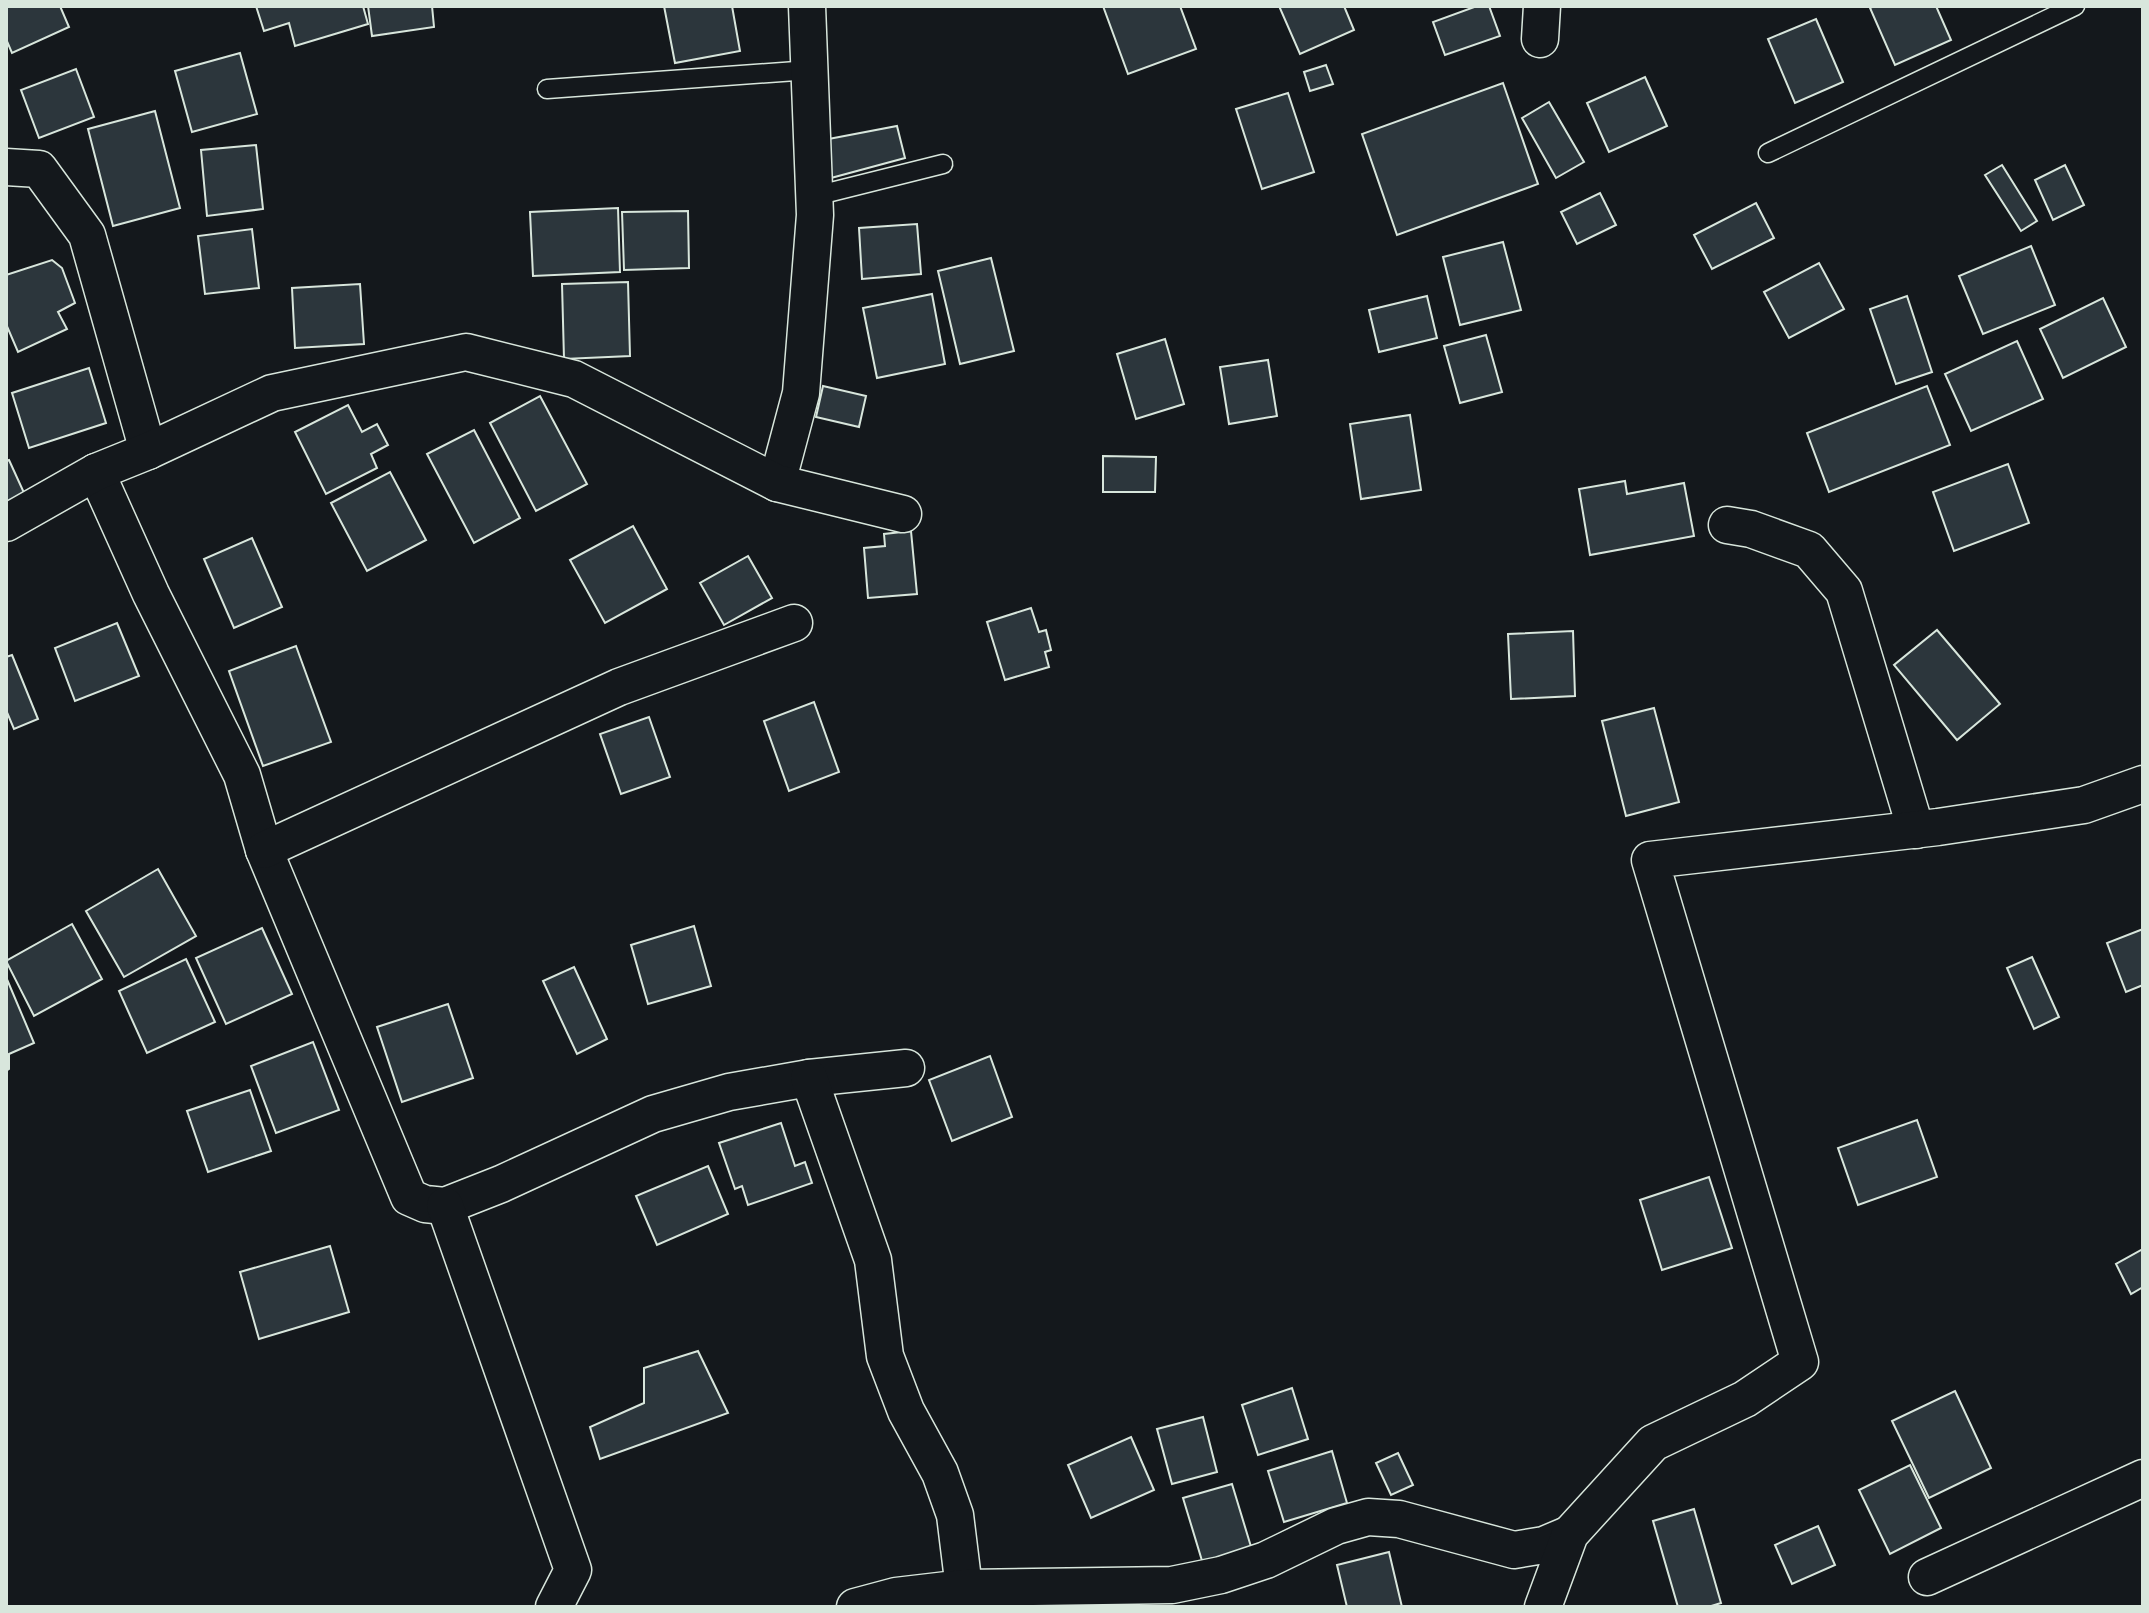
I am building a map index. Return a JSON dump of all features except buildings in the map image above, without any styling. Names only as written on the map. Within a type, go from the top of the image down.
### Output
[{"type":"street","points":[[777,483],[801,393],[815,196],[807,6]]},
{"type":"street","points":[[6,167],[39,169],[87,235],[148,451]]},
{"type":"street","points":[[6,523],[96,472],[272,393],[466,352],[574,379],[777,483],[903,514]]},
{"type":"street","points":[[96,472],[151,594],[242,775],[264,850],[409,1197],[425,1204],[445,1206],[653,1114],[729,1092],[809,1078],[906,1068]]},
{"type":"street","points":[[1727,525],[1751,529],[1809,550],[1844,591],[1916,830]]},
{"type":"street","points":[[264,850],[619,687],[794,623]]},
{"type":"street","points":[[1543,1607],[1570,1534],[1653,1443],[1745,1399],[1800,1362],[1650,860],[1916,830],[2084,805],[2143,784]]},
{"type":"street","points":[[809,1078],[873,1260],[885,1356],[906,1411],[940,1473],[955,1515],[964,1588]]},
{"type":"street","points":[[445,1206],[573,1570],[554,1607]]},
{"type":"street","points":[[1927,1577],[2143,1478]]},
{"type":"street","points":[[855,1607],[896,1596],[964,1588],[1172,1585],[1221,1575],[1266,1560],[1336,1526],[1368,1517],[1399,1519],[1514,1550],[1544,1545],[1570,1534]]},
{"type":"lane","points":[[1768,153],[2075,6]]},
{"type":"lane","points":[[547,89],[810,70]]},
{"type":"lane","points":[[815,196],[943,164]]}]
